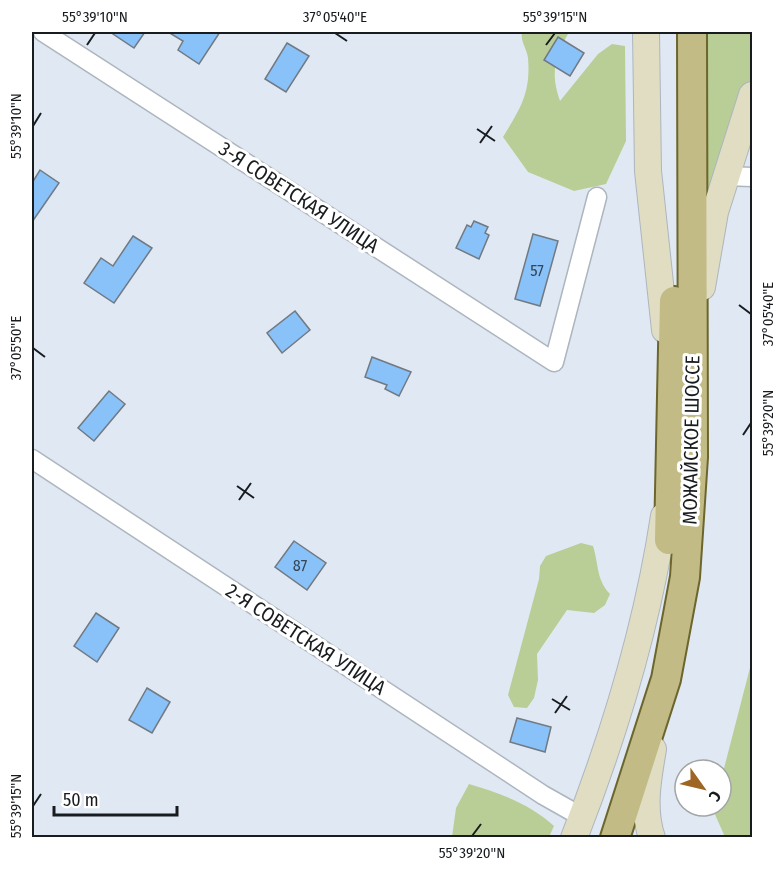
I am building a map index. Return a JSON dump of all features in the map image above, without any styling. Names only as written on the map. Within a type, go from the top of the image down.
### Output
[{"type":"main road","points":[[646,32],[648,171],[683,396]]},
{"type":"main road","name":"МОЖАЙСКОЕ ШОССЕ","points":[[615,837],[666,679],[686,566],[693,468],[683,396],[674,32]]},
{"type":"main road","name":"МОЖАЙСКОЕ ШОССЕ","points":[[584,831],[634,731],[648,675],[665,583],[671,520],[673,454],[683,396],[692,32]]},
{"type":"main road","points":[[683,396],[715,212],[753,95]]},
{"type":"main road","points":[[652,837],[646,795],[666,679]]},
{"type":"street","name":"3-Я СОВЕТСКАЯ УЛИЦА","points":[[43,32],[554,362],[597,197]]},
{"type":"street","points":[[725,176],[753,177]]},
{"type":"street","name":"2-Я СОВЕТСКАЯ УЛИЦА","points":[[32,459],[543,795],[584,831]]},
{"type":"green space","points":[[522,32],[569,32],[557,58],[555,82],[560,101],[598,54],[612,44],[625,46],[626,141],[606,184],[574,191],[528,172],[503,137],[519,109],[528,81],[528,58]]},
{"type":"green space","points":[[700,32],[752,32],[752,79],[702,235]]},
{"type":"green space","points":[[581,543],[593,546],[602,583],[610,594],[605,605],[594,613],[567,610],[537,654],[538,680],[534,698],[527,708],[514,707],[508,695],[539,579],[540,566],[546,556]]},
{"type":"green space","points":[[752,660],[752,837],[725,837],[717,818],[733,818],[733,758],[727,758]]},
{"type":"green space","points":[[469,784],[503,795],[535,811],[554,826],[549,837],[452,837],[456,808]]},
{"type":"building","points":[[110,32],[145,32],[134,48]]},
{"type":"building","points":[[168,32],[220,32],[199,64],[178,50],[183,41]]},
{"type":"building","points":[[558,37],[584,53],[570,76],[544,60]]},
{"type":"building","points":[[287,43],[309,56],[286,92],[265,79]]},
{"type":"building","points":[[40,170],[59,183],[32,222],[32,183]]},
{"type":"building","points":[[474,221],[488,227],[485,233],[489,235],[479,259],[456,248],[467,225],[471,227]]},
{"type":"building","points":[[533,234],[558,241],[540,306],[515,299]]},
{"type":"building","points":[[133,236],[152,248],[114,303],[84,283],[101,258],[113,266]]},
{"type":"building","points":[[295,311],[310,330],[282,353],[267,333]]},
{"type":"building","points":[[372,357],[411,372],[399,396],[385,389],[387,385],[365,377]]},
{"type":"building","points":[[109,391],[125,404],[94,441],[78,428]]},
{"type":"building","points":[[294,541],[326,563],[307,590],[275,567]]},
{"type":"building","points":[[96,613],[119,628],[97,662],[74,646]]},
{"type":"building","points":[[147,688],[170,702],[152,733],[129,720]]},
{"type":"building","points":[[517,718],[551,727],[545,752],[510,742]]}]
